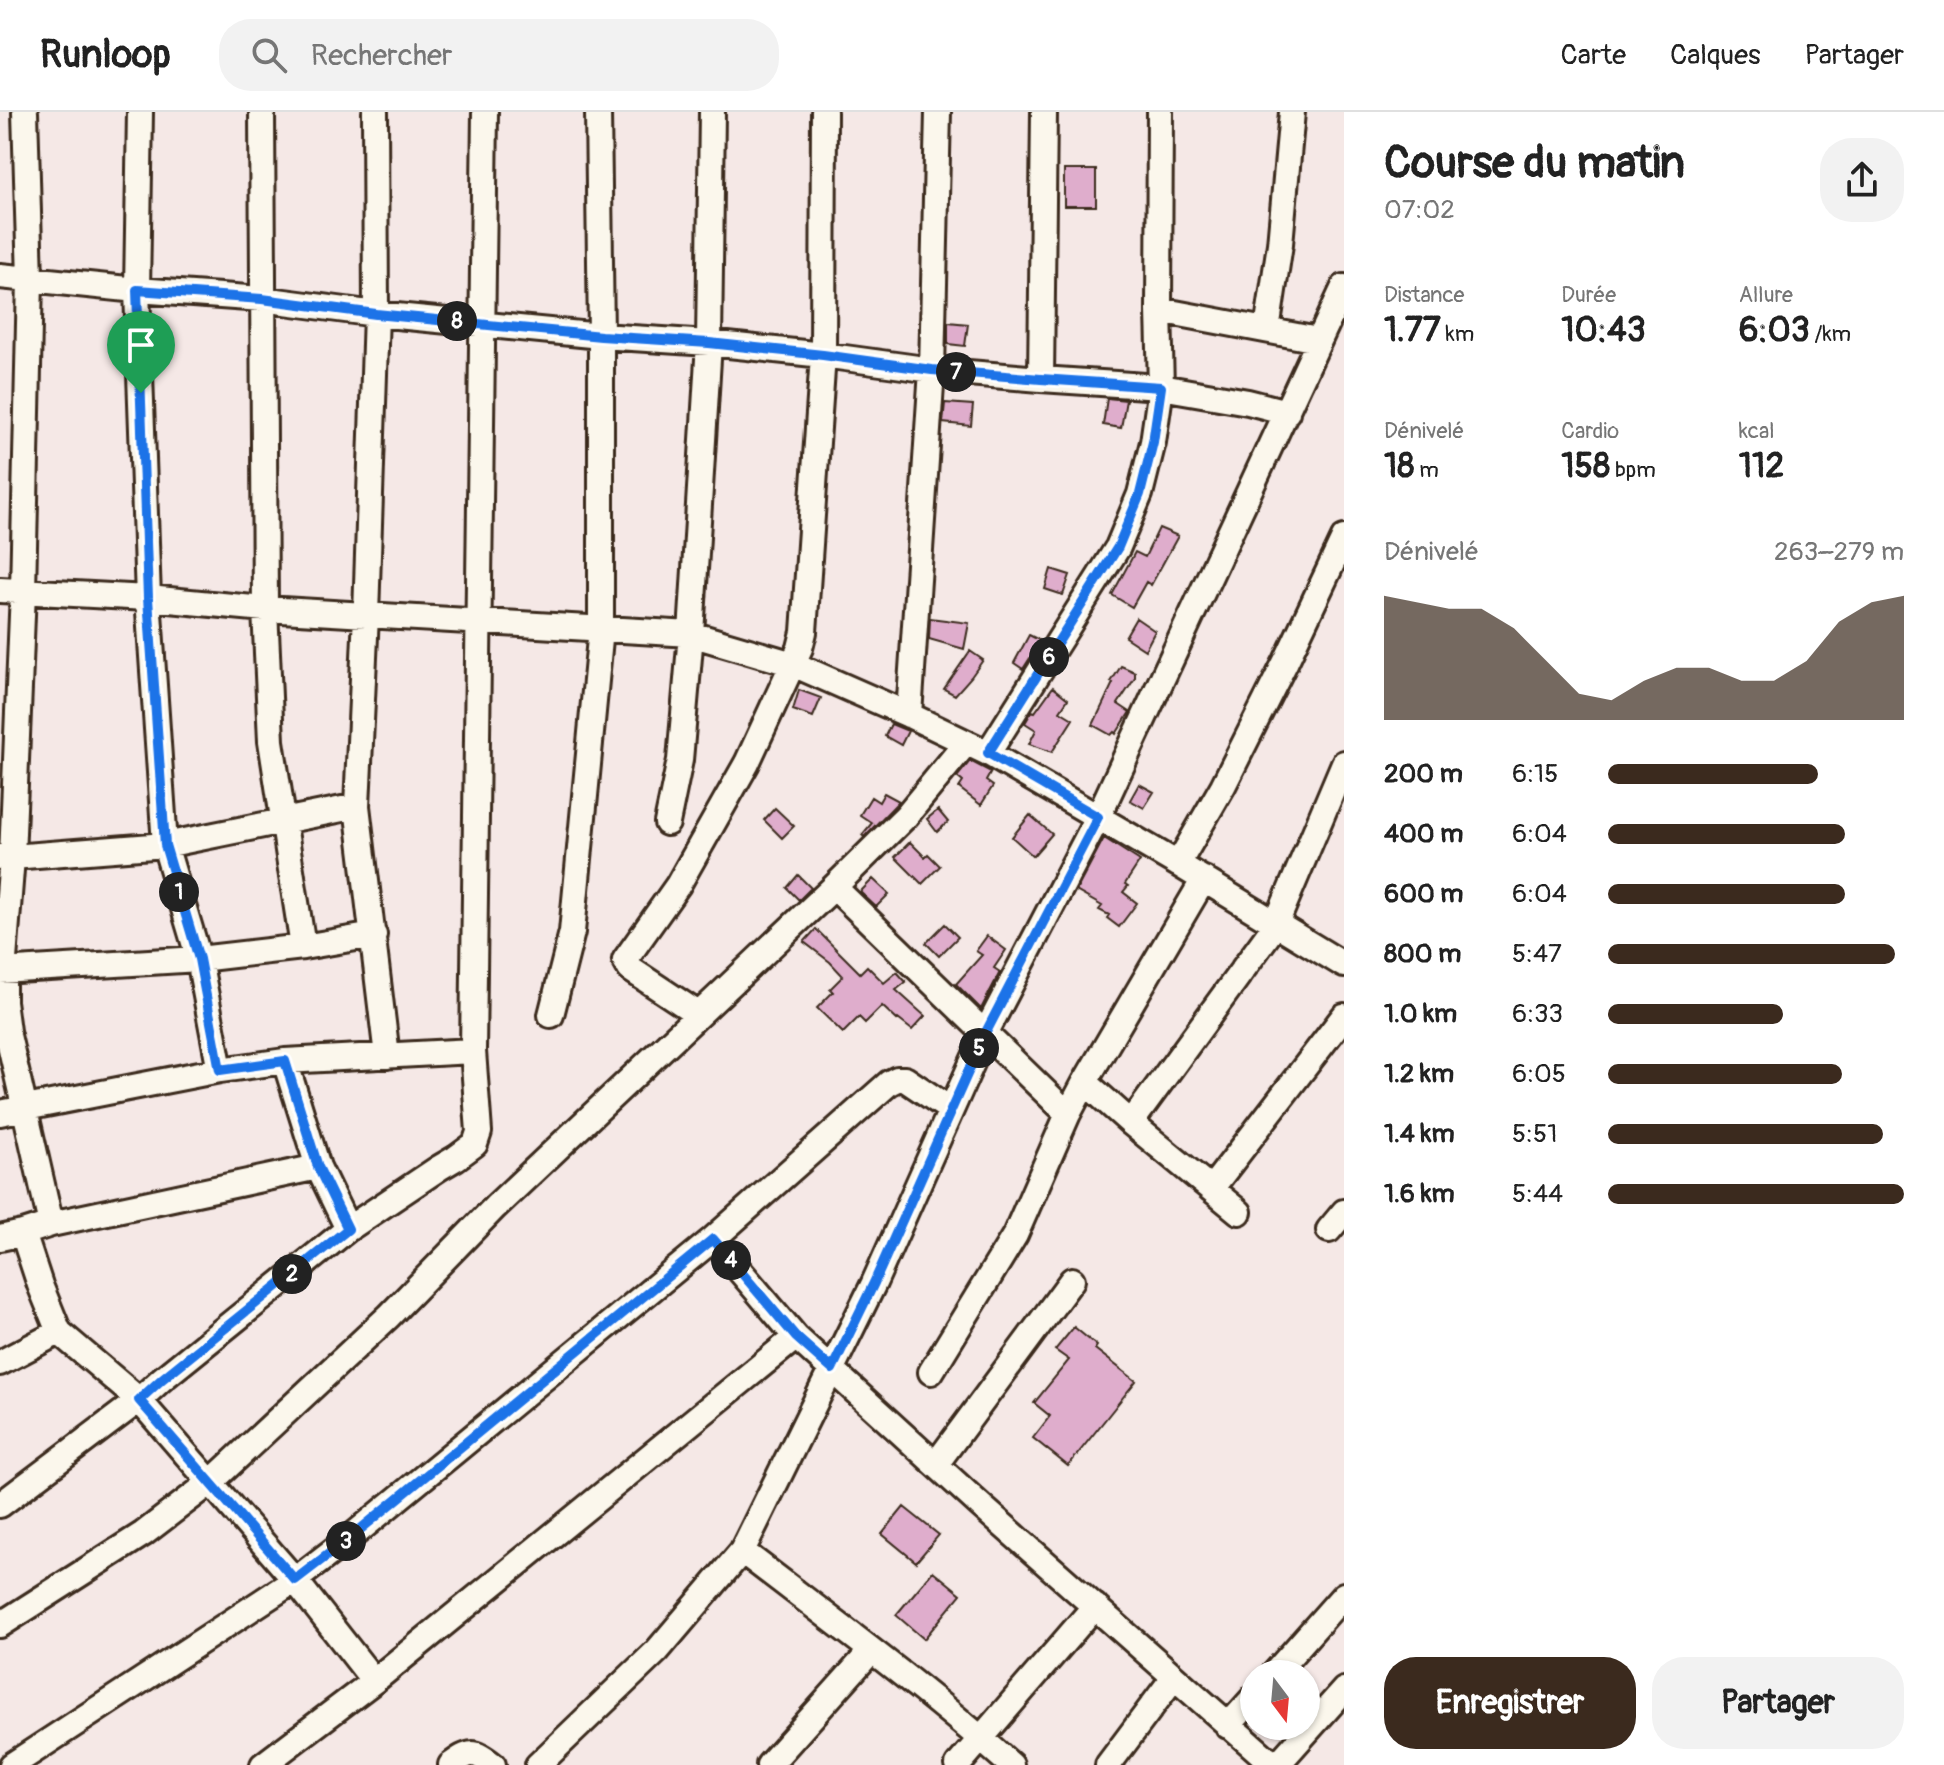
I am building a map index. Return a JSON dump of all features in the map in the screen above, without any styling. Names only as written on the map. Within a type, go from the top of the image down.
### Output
[{"type":"street","points":[[25,112],[30,279],[12,590],[2,971],[7,1031],[51,1224]]},
{"type":"street","points":[[140,112],[137,290],[148,598],[165,845],[199,959],[220,1070]]},
{"type":"street","points":[[262,112],[265,609],[271,741],[303,947]]},
{"type":"street","points":[[375,112],[376,314],[357,806],[387,1056]]},
{"type":"street","points":[[0,1505],[139,1400],[348,1229],[475,1144],[479,1132],[473,1051],[485,112]]},
{"type":"street","points":[[551,1015],[572,932],[601,628],[598,112]]},
{"type":"street","points":[[667,823],[680,760],[691,634],[709,343],[712,112]]},
{"type":"street","points":[[698,1014],[630,969],[625,960],[685,872],[747,763],[800,648],[804,632],[823,355],[824,112]]},
{"type":"street","points":[[909,715],[932,370],[938,112]]},
{"type":"street","points":[[1041,379],[1044,112]]},
{"type":"street","points":[[0,1625],[143,1534],[211,1482],[389,1316],[495,1207],[977,748],[1118,547],[1140,494],[1153,442],[1161,387],[1160,112]]},
{"type":"street","points":[[1267,330],[1280,244],[1292,112]]},
{"type":"street","points":[[0,276],[262,299],[376,314],[601,336],[709,343],[932,370],[1161,387],[1287,412]]},
{"type":"street","points":[[538,1765],[657,1651],[742,1551],[874,1283],[985,1034],[1098,817],[1344,287]]},
{"type":"street","points":[[1159,310],[1318,340]]},
{"type":"street","points":[[1178,864],[1223,786],[1344,538]]},
{"type":"street","points":[[12,590],[265,609],[691,634],[793,664],[977,748],[1204,879],[1344,965]]},
{"type":"street","points":[[1131,1123],[1276,924],[1344,763]]},
{"type":"street","points":[[6,857],[165,845],[357,806]]},
{"type":"street","points":[[931,1372],[1015,1235],[1068,1114],[1204,879]]},
{"type":"street","points":[[834,887],[1068,1114]]},
{"type":"street","points":[[2,971],[199,959],[374,935]]},
{"type":"street","points":[[1211,1189],[1344,1016]]},
{"type":"street","points":[[0,1113],[220,1070],[285,1061],[473,1051]]},
{"type":"street","points":[[285,1061],[318,1167],[348,1229]]},
{"type":"street","points":[[12,1765],[295,1580],[351,1537],[713,1239],[889,1083],[905,1079],[951,1110]]},
{"type":"street","points":[[1085,1082],[1239,1212]]},
{"type":"street","points":[[318,1167],[12,1235],[40,1285],[59,1332],[139,1400],[295,1580],[374,1681]]},
{"type":"street","points":[[713,1239],[796,1337],[1275,1765],[1344,1690]]},
{"type":"street","points":[[936,1464],[1072,1280]]},
{"type":"street","points":[[0,1363],[59,1332]]},
{"type":"street","points":[[263,1765],[374,1681],[796,1337]]},
{"type":"street","points":[[742,1551],[981,1738],[1011,1765]]},
{"type":"street","points":[[1286,1660],[1344,1595]]},
{"type":"street","points":[[958,1765],[1095,1606]]},
{"type":"street","points":[[769,1765],[871,1651]]},
{"type":"street","points":[[1108,1765],[1174,1677]]},
{"type":"street","points":[[1228,1726],[1240,1713]]},
{"type":"street","points":[[451,1765],[472,1753],[480,1754],[493,1765]]},
{"type":"building","points":[[1064,170],[1096,170],[1096,206],[1064,206]]},
{"type":"building","points":[[948,322],[968,324],[965,346],[948,344]]},
{"type":"building","points":[[1107,398],[1126,400],[1121,428],[1103,425]]},
{"type":"building","points":[[945,403],[973,405],[971,426],[943,423]]},
{"type":"building","points":[[1159,528],[1178,536],[1151,585],[1146,582],[1132,607],[1112,595],[1135,552],[1145,557]]},
{"type":"building","points":[[1051,569],[1070,575],[1063,595],[1045,589]]},
{"type":"building","points":[[930,618],[969,623],[964,649],[929,639]]},
{"type":"building","points":[[1136,618],[1155,631],[1145,650],[1125,637]]},
{"type":"building","points":[[1029,635],[1041,641],[1023,669],[1014,663]]},
{"type":"building","points":[[970,651],[983,660],[955,695],[944,689]]},
{"type":"building","points":[[1121,666],[1135,672],[1135,678],[1118,704],[1130,712],[1116,734],[1111,735],[1093,725]]},
{"type":"building","points":[[1053,687],[1068,699],[1060,711],[1073,719],[1052,752],[1029,744],[1036,730],[1025,723]]},
{"type":"building","points":[[799,690],[821,698],[813,717],[793,710]]},
{"type":"building","points":[[891,724],[908,731],[901,745],[885,736]]},
{"type":"building","points":[[970,761],[991,772],[986,781],[993,786],[981,805],[959,788],[963,782],[957,777]]},
{"type":"building","points":[[1139,784],[1154,792],[1144,808],[1130,800]]},
{"type":"building","points":[[884,793],[899,801],[864,837],[862,835],[872,823],[860,815],[871,797],[879,802]]},
{"type":"building","points":[[775,808],[794,826],[782,838],[764,820]]},
{"type":"building","points":[[938,810],[948,822],[937,832],[927,819]]},
{"type":"building","points":[[1030,815],[1052,834],[1033,856],[1012,837]]},
{"type":"building","points":[[1104,838],[1140,861],[1123,892],[1137,903],[1119,927],[1107,918],[1109,915],[1099,910],[1102,906],[1076,891]]},
{"type":"building","points":[[910,842],[940,866],[922,884],[895,857]]},
{"type":"building","points":[[798,875],[811,888],[799,900],[787,888]]},
{"type":"building","points":[[873,879],[889,894],[876,907],[860,892]]},
{"type":"building","points":[[945,924],[958,937],[939,956],[926,943]]},
{"type":"building","points":[[816,929],[860,973],[867,966],[884,983],[897,972],[906,982],[896,990],[925,1016],[912,1030],[882,1006],[865,1023],[859,1017],[843,1033],[817,1008],[843,976],[804,942]]},
{"type":"building","points":[[987,936],[1006,950],[994,968],[1000,972],[981,1009],[956,984],[982,955],[976,951]]},
{"type":"building","points":[[1074,1327],[1097,1346],[1095,1349],[1136,1381],[1068,1466],[1033,1438],[1050,1416],[1034,1403],[1069,1360],[1055,1350]]},
{"type":"building","points":[[904,1507],[939,1535],[916,1562],[882,1534]]},
{"type":"building","points":[[933,1571],[961,1594],[924,1639],[896,1615]]},
{"type":"route","points":[[137,290],[262,299],[376,314],[601,336],[709,343],[932,370],[1161,387],[1153,442],[1140,494],[1118,547],[988,753],[1098,817],[985,1034],[874,1283],[832,1369],[796,1337],[713,1239],[295,1580],[139,1400],[348,1229],[318,1167],[285,1061],[220,1070],[199,959],[165,845],[148,598],[141,393],[137,290]]}]
